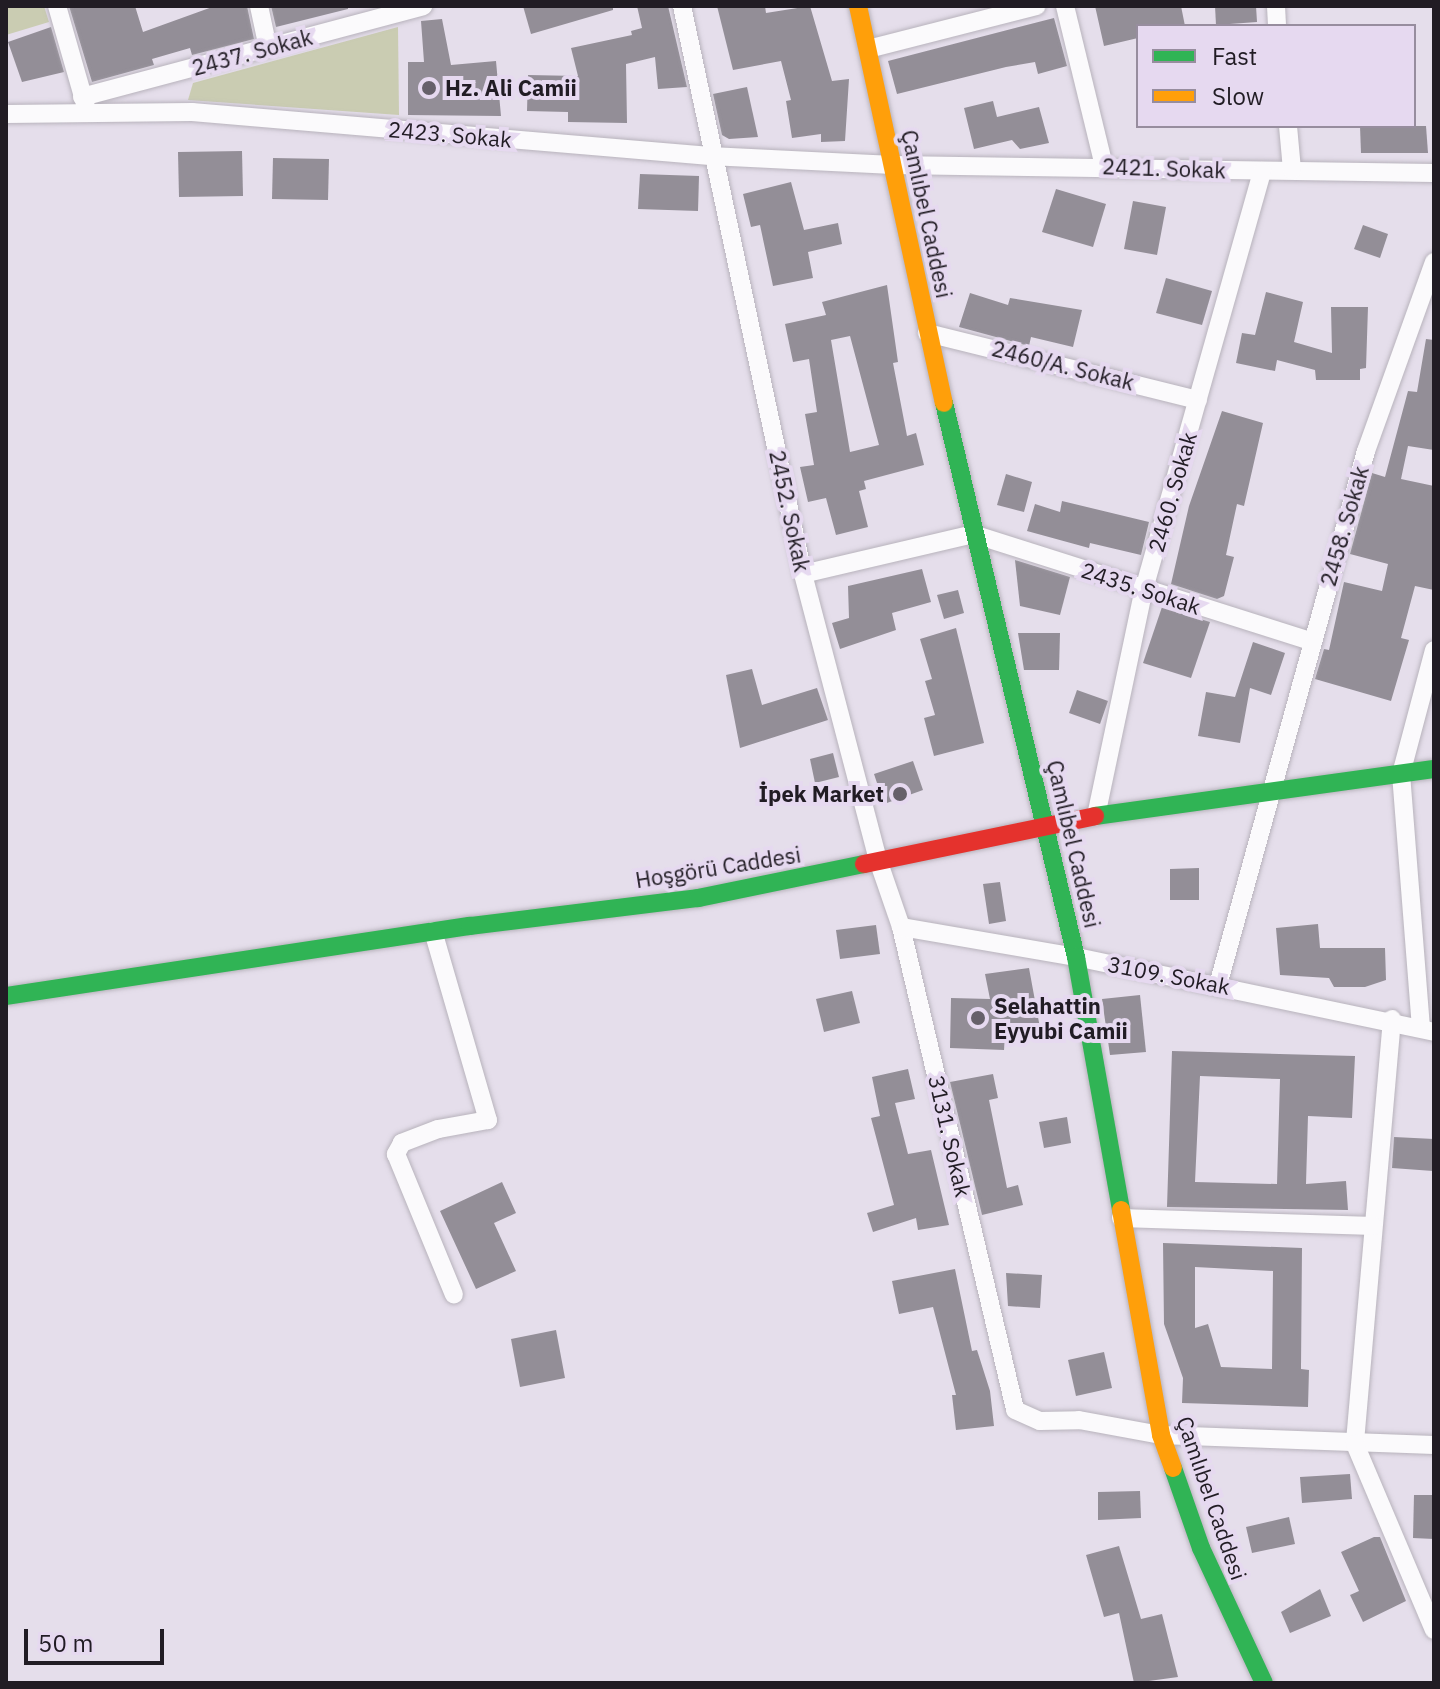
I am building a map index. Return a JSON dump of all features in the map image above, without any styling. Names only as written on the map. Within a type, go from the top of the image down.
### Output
[{"type":"street","points":[[57,6],[85,105]]},
{"type":"street","points":[[259,6],[268,48]]},
{"type":"street","name":"2437. Sokak","points":[[85,105],[268,48],[423,6]]},
{"type":"street","name":"2452. Sokak","points":[[682,6],[710,156],[725,200],[803,574],[879,863]]},
{"type":"street","name":"Çamlıbel Caddesi","points":[[858,6],[973,534],[1076,957],[1161,1435],[1201,1548],[1264,1683]]},
{"type":"street","points":[[868,49],[1037,6]]},
{"type":"street","points":[[1065,6],[1104,166]]},
{"type":"street","name":"2423. Sokak","points":[[6,114],[85,105],[710,156],[893,165]]},
{"type":"street","points":[[1288,128],[1292,170]]},
{"type":"street","name":"2421. Sokak","points":[[893,165],[1434,173]]},
{"type":"street","name":"2460. Sokak","points":[[1096,816],[1144,589],[1262,171]]},
{"type":"street","name":"2458. Sokak","points":[[1218,985],[1310,641],[1366,451],[1434,262]]},
{"type":"street","name":"2460/A. Sokak","points":[[927,333],[1198,400]]},
{"type":"street","points":[[803,574],[973,534]]},
{"type":"street","name":"2435. Sokak","points":[[973,534],[1310,641]]},
{"type":"street","points":[[1428,1030],[1401,774],[1434,650]]},
{"type":"street","name":"Hoşgörü Caddesi","points":[[6,996],[433,931],[698,898],[1096,816],[1434,769]]},
{"type":"street","name":"3131. Sokak","points":[[879,863],[901,927],[1015,1410],[1040,1421],[1079,1420],[1161,1435]]},
{"type":"street","name":"3109. Sokak","points":[[901,927],[1076,957],[1392,1019],[1428,1030]]},
{"type":"street","points":[[433,931],[488,1120],[438,1129],[402,1143],[396,1154],[454,1295]]},
{"type":"street","points":[[1392,1019],[1355,1444],[1434,1630]]},
{"type":"street","points":[[1121,1218],[1373,1226]]},
{"type":"street","points":[[1161,1435],[1434,1445]]},
{"type":"green space","points":[[6,6],[44,6],[49,22],[6,35]]},
{"type":"green space","points":[[398,27],[399,115],[188,100],[193,83]]},
{"type":"building","points":[[69,6],[135,6],[143,32],[215,6],[247,6],[254,39],[192,55],[190,48],[152,59],[154,65],[92,82]]},
{"type":"building","points":[[271,6],[348,6],[348,9],[276,27]]},
{"type":"building","points":[[523,6],[613,6],[613,10],[531,34]]},
{"type":"building","points":[[637,6],[668,6],[687,87],[658,89],[655,57],[626,64],[627,123],[568,122],[568,112],[527,111],[528,75],[578,76],[571,48],[632,35],[631,31],[642,28]]},
{"type":"building","points":[[717,6],[765,6],[766,13],[810,6],[832,81],[849,79],[845,141],[821,142],[821,134],[792,138],[786,101],[791,100],[781,61],[733,70]]},
{"type":"building","points":[[1095,6],[1181,6],[1185,24],[1136,24],[1136,38],[1104,46]]},
{"type":"building","points":[[1215,6],[1256,6],[1257,22],[1216,24]]},
{"type":"building","points":[[1054,18],[1067,66],[1038,74],[1035,62],[897,94],[888,61]]},
{"type":"building","points":[[442,19],[451,65],[496,61],[501,116],[408,115],[408,62],[424,62],[421,21]]},
{"type":"building","points":[[51,27],[64,72],[22,82],[8,42]]},
{"type":"building","points":[[747,87],[758,137],[729,139],[722,135],[713,94]]},
{"type":"building","points":[[993,101],[997,117],[1039,107],[1049,143],[1020,149],[1012,140],[974,149],[964,108]]},
{"type":"building","points":[[1426,126],[1428,153],[1361,153],[1360,128]]},
{"type":"building","points":[[242,151],[243,196],[179,197],[178,152]]},
{"type":"building","points":[[273,158],[329,159],[328,200],[272,199]]},
{"type":"building","points":[[640,174],[699,176],[698,211],[638,209]]},
{"type":"building","points":[[791,182],[804,230],[838,223],[842,244],[808,252],[813,278],[773,286],[760,225],[751,227],[743,194]]},
{"type":"building","points":[[1056,189],[1106,204],[1093,247],[1042,232]]},
{"type":"building","points":[[1133,201],[1166,207],[1157,255],[1124,249]]},
{"type":"building","points":[[1363,225],[1388,234],[1380,258],[1354,249]]},
{"type":"building","points":[[1166,278],[1212,291],[1202,325],[1156,313]]},
{"type":"building","points":[[887,285],[898,362],[893,363],[907,436],[916,433],[924,465],[864,481],[866,489],[859,491],[868,527],[836,535],[826,498],[808,502],[800,467],[814,465],[805,414],[817,412],[809,359],[793,362],[785,324],[826,315],[822,302]],"holes":[[[850,336],[879,445],[850,452],[831,340]]]},
{"type":"building","points":[[1266,292],[1303,302],[1294,342],[1332,353],[1331,307],[1368,307],[1366,368],[1360,369],[1360,380],[1316,380],[1315,370],[1277,360],[1275,371],[1236,363],[1242,333],[1255,335]]},
{"type":"building","points":[[970,293],[1008,305],[1010,298],[1082,310],[1073,347],[1031,337],[1029,346],[959,327]]},
{"type":"building","points":[[1426,339],[1434,340],[1434,450],[1408,446],[1401,479],[1434,486],[1434,590],[1415,586],[1401,638],[1409,640],[1391,701],[1315,679],[1324,649],[1329,650],[1344,582],[1382,591],[1388,564],[1350,554],[1372,473],[1385,477],[1408,391],[1417,392]]},
{"type":"building","points":[[1222,411],[1263,423],[1244,506],[1237,504],[1226,555],[1234,557],[1224,596],[1217,599],[1171,584],[1189,506]]},
{"type":"building","points":[[1006,474],[1032,482],[1024,512],[997,505]]},
{"type":"building","points":[[1062,501],[1149,522],[1141,555],[1090,543],[1089,548],[1027,531],[1035,504],[1060,512]]},
{"type":"building","points":[[1015,560],[1070,577],[1060,615],[1020,606]]},
{"type":"building","points":[[922,569],[931,602],[892,613],[896,630],[840,649],[832,623],[849,618],[848,586]]},
{"type":"building","points":[[958,590],[964,613],[944,619],[937,595]]},
{"type":"building","points":[[1162,607],[1210,622],[1191,678],[1143,663]]},
{"type":"building","points":[[956,628],[984,743],[934,756],[924,718],[935,715],[925,681],[932,679],[920,639]]},
{"type":"building","points":[[1018,633],[1060,633],[1059,670],[1024,670]]},
{"type":"building","points":[[1253,642],[1285,653],[1271,695],[1250,688],[1240,743],[1198,736],[1206,692],[1235,697]]},
{"type":"building","points":[[752,669],[762,705],[817,688],[828,720],[740,748],[726,675]]},
{"type":"building","points":[[1077,690],[1108,701],[1100,724],[1069,713]]},
{"type":"building","points":[[833,753],[839,777],[815,783],[810,759]]},
{"type":"building","points":[[913,761],[923,790],[884,804],[874,774]]},
{"type":"building","points":[[1199,868],[1199,900],[1170,900],[1170,869]]},
{"type":"building","points":[[1000,882],[1006,921],[989,924],[983,884]]},
{"type":"building","points":[[1318,924],[1320,948],[1385,948],[1386,980],[1365,987],[1334,987],[1329,978],[1280,975],[1276,928]]},
{"type":"building","points":[[876,925],[880,954],[840,959],[836,930]]},
{"type":"building","points":[[1029,968],[1040,1028],[1005,1036],[1004,1050],[950,1048],[951,998],[990,999],[985,974]]},
{"type":"building","points":[[852,991],[860,1023],[824,1032],[816,999]]},
{"type":"building","points":[[1140,995],[1146,1052],[1110,1055],[1102,999]]},
{"type":"building","points":[[1172,1051],[1355,1056],[1352,1118],[1308,1116],[1306,1184],[1346,1181],[1348,1210],[1167,1207]],"holes":[[[1200,1076],[1280,1079],[1277,1184],[1195,1182]]]},
{"type":"building","points":[[908,1069],[915,1099],[895,1103],[908,1154],[931,1150],[949,1225],[918,1230],[916,1218],[873,1232],[867,1213],[894,1205],[871,1118],[880,1116],[872,1077]]},
{"type":"building","points":[[993,1074],[998,1098],[989,1100],[1007,1188],[1018,1185],[1023,1205],[982,1215],[950,1082]]},
{"type":"building","points":[[1067,1117],[1071,1143],[1044,1148],[1039,1122]]},
{"type":"building","points":[[1394,1137],[1434,1139],[1433,1171],[1392,1168]]},
{"type":"building","points":[[502,1182],[516,1213],[494,1223],[516,1271],[476,1289],[440,1211]]},
{"type":"building","points":[[1163,1243],[1302,1248],[1301,1369],[1309,1370],[1308,1407],[1182,1403],[1183,1378],[1164,1324]],"holes":[[[1195,1267],[1273,1271],[1272,1369],[1221,1367],[1208,1324],[1195,1328]]]},
{"type":"building","points":[[955,1269],[972,1351],[977,1350],[990,1391],[994,1426],[956,1430],[952,1395],[956,1395],[933,1307],[899,1314],[892,1281]]},
{"type":"building","points":[[1006,1273],[1042,1275],[1040,1308],[1008,1306]]},
{"type":"building","points":[[556,1330],[565,1378],[520,1387],[511,1339]]},
{"type":"building","points":[[1104,1352],[1112,1388],[1076,1396],[1068,1360]]},
{"type":"building","points":[[1350,1474],[1352,1499],[1302,1503],[1300,1477]]},
{"type":"building","points":[[1140,1491],[1141,1518],[1098,1520],[1098,1492]]},
{"type":"building","points":[[1414,1495],[1434,1495],[1434,1539],[1413,1538]]},
{"type":"building","points":[[1289,1517],[1295,1544],[1252,1553],[1246,1527]]},
{"type":"building","points":[[1380,1537],[1406,1601],[1363,1622],[1350,1595],[1359,1591],[1341,1552]]},
{"type":"building","points":[[1119,1546],[1141,1619],[1162,1614],[1178,1677],[1134,1683],[1119,1613],[1104,1617],[1086,1555]]},
{"type":"building","points":[[1320,1589],[1331,1616],[1290,1633],[1281,1612]]},
{"type":"traffic: fast","points":[[944,403],[1076,957],[1121,1210]]},
{"type":"traffic: fast","points":[[1095,816],[1434,769]]},
{"type":"traffic: fast","points":[[6,996],[470,926],[698,898],[864,864]]},
{"type":"traffic: fast","points":[[1173,1468],[1201,1548],[1264,1683]]},
{"type":"traffic: slow","points":[[858,6],[944,403]]},
{"type":"traffic: slow","points":[[1121,1210],[1161,1435],[1173,1468]]},
{"type":"traffic: jam","points":[[864,864],[1095,816]]},
{"type":"place","name":"Hz. Ali Camii","points":[[429,88]]},
{"type":"place","name":"İpek Market","points":[[900,794]]},
{"type":"place","name":"Selahattin Eyyubi Camii","points":[[978,1018]]}]
